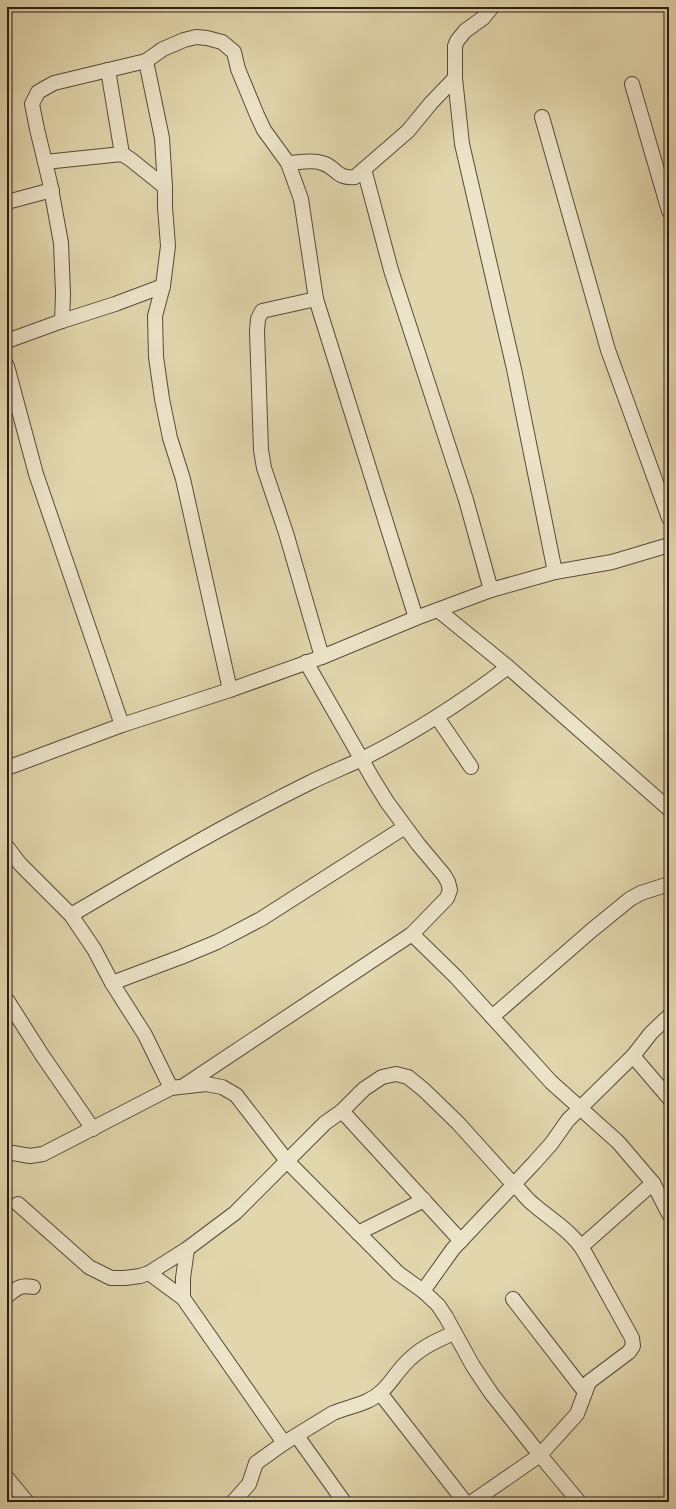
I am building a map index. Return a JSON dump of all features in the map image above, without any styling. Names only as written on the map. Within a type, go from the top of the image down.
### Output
[{"type":"street","points":[[492,7],[483,18],[465,30],[454,46],[455,78],[462,144],[514,369],[554,572]]},
{"type":"street","points":[[62,321],[63,294],[61,242],[52,190],[32,104],[38,92],[54,83],[146,61],[163,49],[184,40],[196,37],[222,42],[234,52],[238,69],[264,130],[288,163],[301,199],[316,299],[416,618]]},
{"type":"street","points":[[146,61],[162,138],[168,246],[163,286],[155,316],[155,341],[162,399],[170,438],[183,479],[230,690]]},
{"type":"street","points":[[108,70],[122,154]]},
{"type":"street","points":[[288,163],[318,161],[325,163],[339,175],[355,177],[408,131],[431,103],[455,78]]},
{"type":"street","points":[[632,84],[669,211]]},
{"type":"street","points":[[542,117],[608,350],[669,518]]},
{"type":"street","points":[[45,162],[122,154],[165,187]]},
{"type":"street","points":[[364,169],[391,270],[466,500],[491,590]]},
{"type":"street","points":[[7,202],[52,190]]},
{"type":"street","points":[[7,341],[62,321],[116,304],[163,286]]},
{"type":"street","points":[[316,299],[262,311],[258,319],[257,330],[262,456],[266,474],[286,533],[322,657]]},
{"type":"street","points":[[7,366],[36,474],[122,725]]},
{"type":"street","points":[[7,768],[122,725],[230,690],[322,657],[416,618],[491,590],[554,572],[612,562],[669,545]]},
{"type":"street","points":[[438,610],[508,667],[669,809]]},
{"type":"street","points":[[7,1152],[30,1156],[43,1154],[178,1086],[412,934],[447,898],[450,890],[444,875],[405,827],[374,781],[306,662]]},
{"type":"street","points":[[71,915],[213,834],[310,782],[362,759],[437,717],[508,667]]},
{"type":"street","points":[[437,717],[471,767]]},
{"type":"street","points":[[112,983],[182,957],[217,942],[261,919],[405,827]]},
{"type":"street","points":[[7,847],[20,864],[71,915],[94,949],[112,983],[178,1086]]},
{"type":"street","points":[[492,1017],[630,899],[648,890],[669,884]]},
{"type":"street","points":[[412,934],[456,977],[551,1082],[618,1142],[653,1183],[669,1214]]},
{"type":"street","points":[[7,1000],[42,1055],[93,1129]]},
{"type":"street","points":[[423,1291],[461,1241],[551,1144],[568,1120],[633,1056],[651,1033],[669,1016]]},
{"type":"street","points":[[633,1056],[669,1098]]},
{"type":"street","points":[[18,1204],[89,1268],[112,1278],[140,1276],[149,1273],[187,1249],[235,1213],[325,1123],[342,1111],[364,1089],[382,1077],[396,1074],[408,1077],[424,1090],[458,1123],[532,1203],[541,1209],[582,1246],[632,1338],[633,1346],[629,1352],[589,1382],[577,1414],[540,1455],[472,1502]]},
{"type":"street","points":[[178,1086],[206,1084],[222,1087],[236,1095],[287,1161],[398,1273],[423,1291],[438,1305],[473,1366],[491,1393],[579,1502]]},
{"type":"street","points":[[342,1111],[461,1241]]},
{"type":"street","points":[[582,1246],[653,1183]]},
{"type":"street","points":[[358,1233],[424,1200]]},
{"type":"street","points":[[183,1298],[183,1278],[187,1249]]},
{"type":"street","points":[[149,1273],[183,1298],[290,1440],[344,1502]]},
{"type":"street","points":[[7,1296],[25,1285],[33,1287]]},
{"type":"street","points":[[512,1299],[585,1392]]},
{"type":"street","points":[[233,1502],[249,1484],[256,1463],[333,1413],[341,1409],[363,1404],[380,1393],[403,1366],[421,1349],[454,1333]]},
{"type":"street","points":[[380,1393],[465,1502]]},
{"type":"street","points":[[7,1478],[27,1502]]}]
